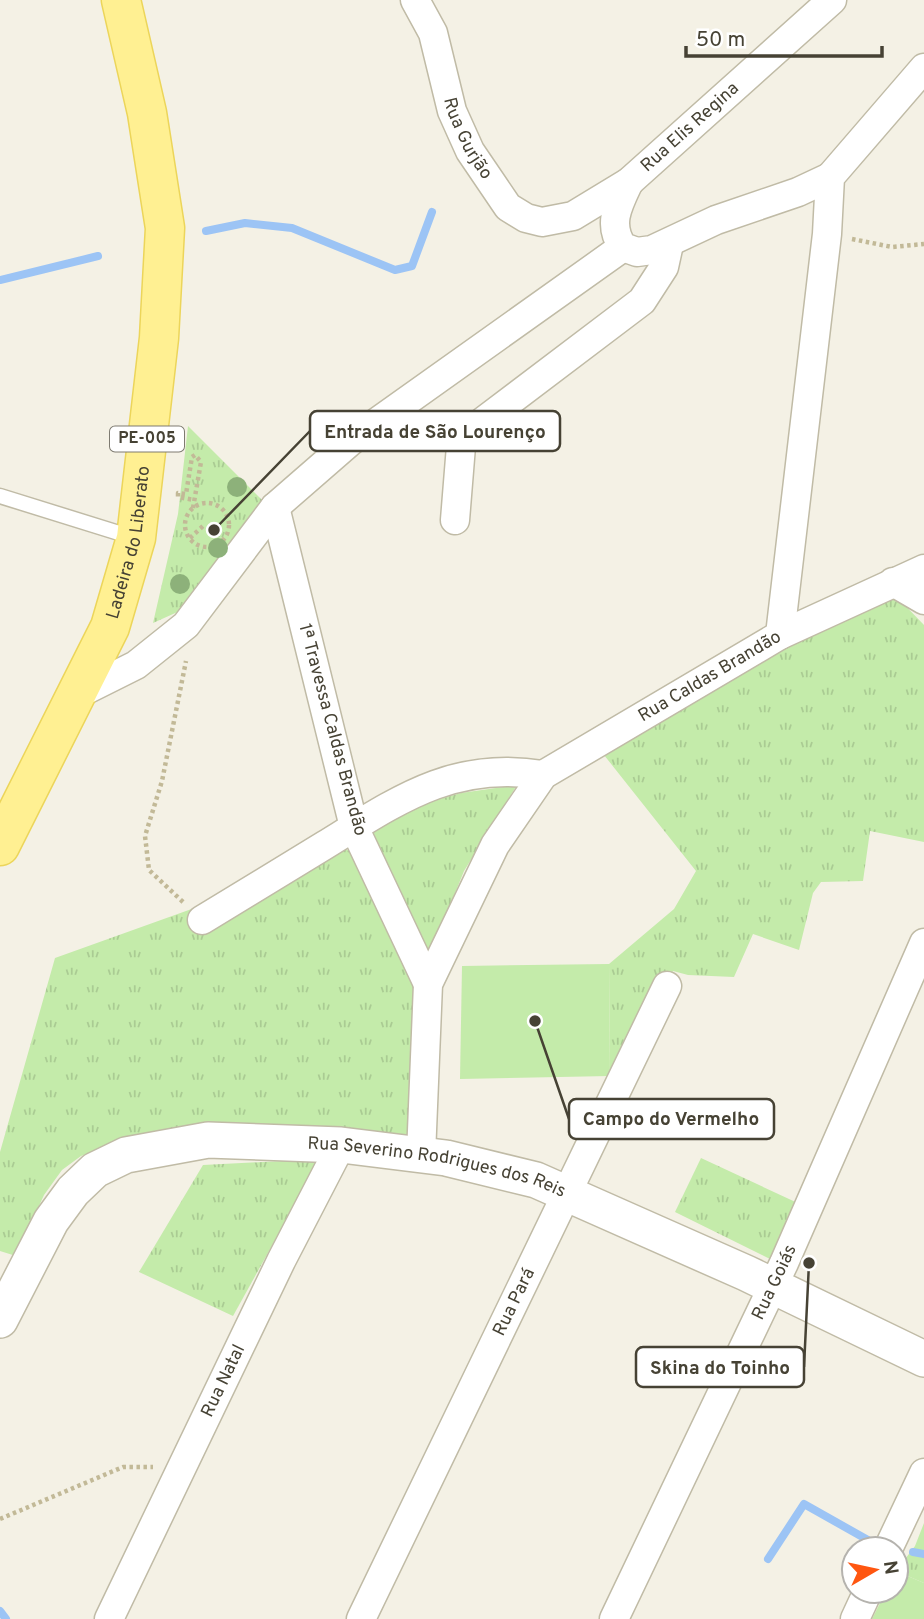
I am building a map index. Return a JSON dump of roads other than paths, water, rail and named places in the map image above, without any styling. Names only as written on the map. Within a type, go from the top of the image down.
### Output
[{"type":"main road","name":"Ladeira do Liberato","points":[[78,694],[110,627],[136,538],[163,288],[165,228],[159,174],[121,0]]},
{"type":"main road","name":"PE-005","points":[[0,846],[78,694]]},
{"type":"street","name":"Rua Gurjão","points":[[415,0],[433,33],[452,111],[488,181],[508,207],[526,218],[542,222],[573,216]]},
{"type":"street","name":"Rua Elis Regina","points":[[573,216],[629,183],[832,0]]},
{"type":"street","points":[[78,694],[136,665],[186,625],[275,507],[352,440],[623,247],[644,252],[669,244],[716,220],[798,192],[830,177],[924,68]]},
{"type":"street","name":"Rua Caldas Brandão","points":[[421,1156],[428,984],[495,845],[543,775],[780,635],[827,234],[830,177]]},
{"type":"street","points":[[623,247],[614,227],[615,212],[629,183]]},
{"type":"street","points":[[455,520],[461,446],[469,432],[642,301],[664,267],[669,244]]},
{"type":"street","name":"1ª Travessa Caldas Brandão","points":[[275,507],[354,827],[428,984]]},
{"type":"street","points":[[780,635],[924,569]]},
{"type":"street","points":[[893,582],[924,600]]},
{"type":"street","points":[[202,920],[422,788],[453,777],[511,770],[543,775]]},
{"type":"street","name":"Rua Goiás","points":[[614,1619],[771,1285],[784,1263],[922,954]]},
{"type":"street","name":"Rua Pará","points":[[361,1619],[564,1193],[667,986]]},
{"type":"street","name":"Rua Severino Rodrigues dos Reis","points":[[0,1320],[51,1221],[73,1191],[95,1170],[126,1155],[208,1140],[341,1145],[492,1168],[536,1180],[771,1285],[924,1359]]},
{"type":"street","name":"Rua Natal","points":[[109,1619],[180,1467],[341,1145]]},
{"type":"street","points":[[895,1535],[924,1473]]},
{"type":"lane","points":[[0,496],[136,538]]},
{"type":"waterway","points":[[206,231],[245,223],[292,228],[395,270],[412,266],[432,212]]},
{"type":"waterway","points":[[0,280],[98,256]]},
{"type":"waterway","points":[[768,1559],[804,1504],[859,1535]]},
{"type":"waterway","points":[[913,1552],[924,1554]]},
{"type":"waterway","points":[[0,1611],[6,1619]]},
{"type":"place","name":"Entrada de São Lourenço","points":[[214,530]]},
{"type":"place","name":"Campo do Vermelho","points":[[535,1021]]},
{"type":"place","name":"Skina do Toinho","points":[[809,1263]]}]
